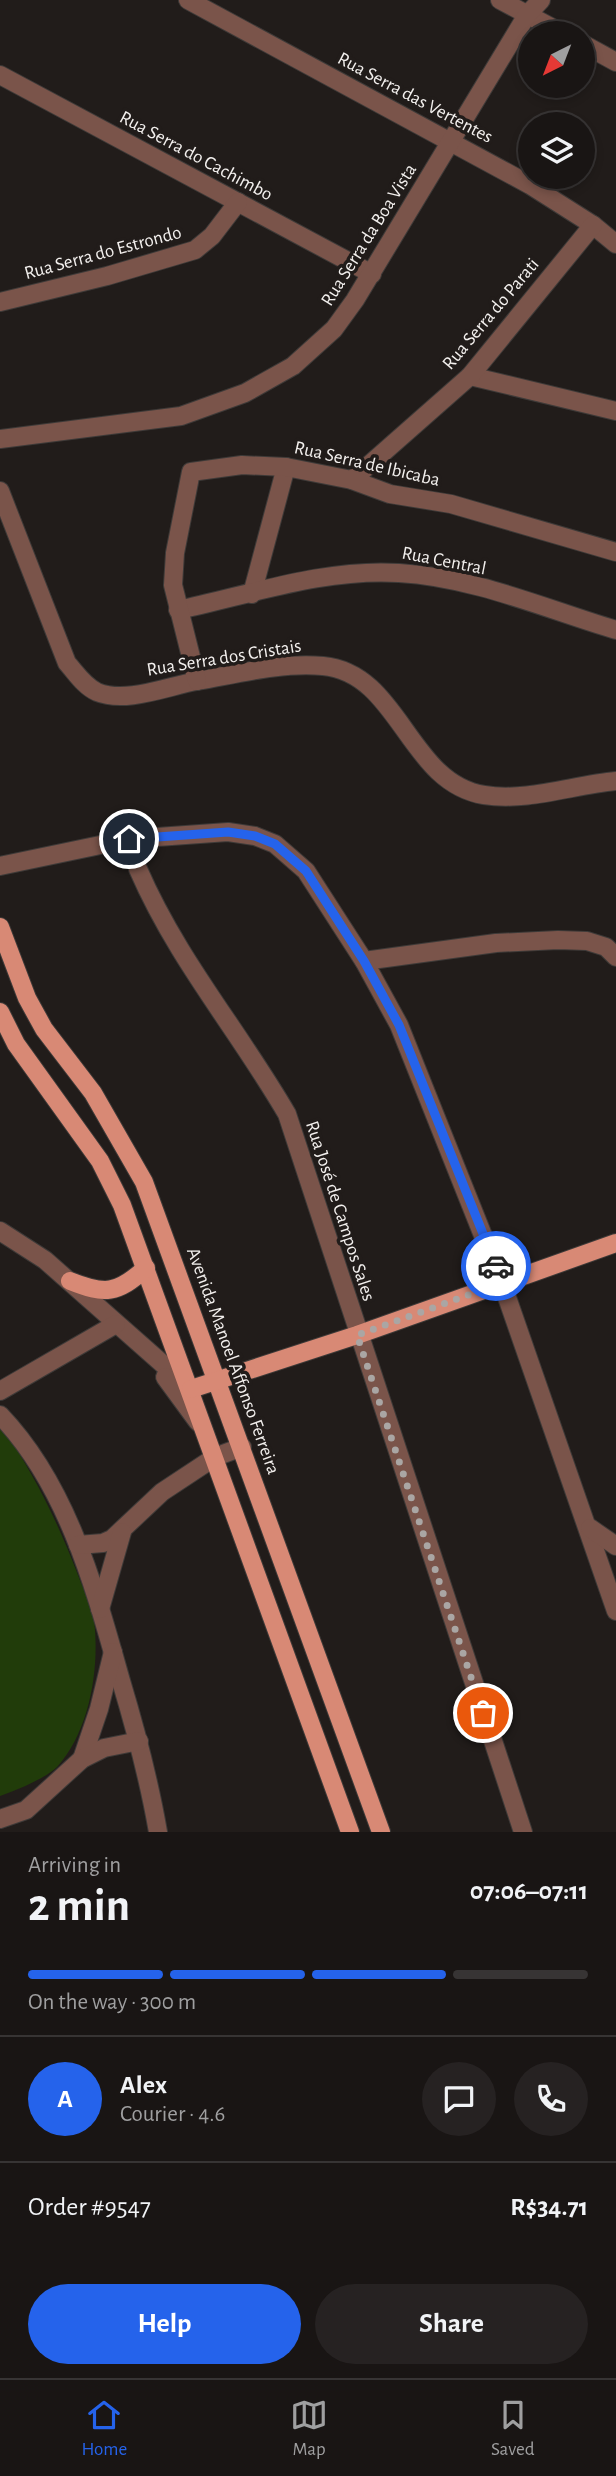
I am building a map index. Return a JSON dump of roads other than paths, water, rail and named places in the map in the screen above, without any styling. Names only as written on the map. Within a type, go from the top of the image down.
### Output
[{"type":"main road","name":"Avenida Manoel Affonso Ferreira","points":[[0,927],[27,998],[44,1029],[93,1093],[144,1182],[382,1832]]},
{"type":"main road","points":[[0,1012],[16,1044],[100,1161],[122,1205],[191,1389],[323,1764],[350,1832]]},
{"type":"main road","points":[[191,1389],[357,1335],[616,1243]]},
{"type":"main road","points":[[69,1281],[91,1289],[111,1290],[132,1280],[146,1268]]},
{"type":"main road","points":[[271,1618],[299,1608]]},
{"type":"main road","points":[[323,1764],[353,1753]]},
{"type":"street","name":"Rua Serra das Vertentes","points":[[188,0],[530,184],[593,225],[616,244]]},
{"type":"street","points":[[500,0],[534,7],[549,21]]},
{"type":"street","name":"Rua Serra da Boa Vista","points":[[0,439],[181,416],[245,393],[293,366],[314,350],[334,329],[372,274],[534,7]]},
{"type":"street","points":[[595,51],[616,62]]},
{"type":"street","name":"Rua Serra do Cachimbo","points":[[0,75],[372,274]]},
{"type":"street","name":"Rua Serra do Estrondo","points":[[0,302],[132,270],[195,250],[212,236],[239,202]]},
{"type":"street","name":"Rua Serra do Parati","points":[[352,480],[470,376],[593,225]]},
{"type":"street","points":[[470,376],[616,411]]},
{"type":"street","name":"Rua Serra de Ibicaba","points":[[197,681],[173,585],[175,553],[191,472],[242,465],[286,467],[352,480],[390,494],[451,504],[616,552]]},
{"type":"street","points":[[252,594],[286,467]]},
{"type":"street","name":"Rua Serra dos Cristais","points":[[0,491],[67,663],[82,681],[98,692],[130,695],[290,666],[337,668],[365,682],[381,697],[419,752],[439,771],[469,791],[483,795],[508,796],[616,781]]},
{"type":"street","name":"Rua Central","points":[[178,610],[339,575],[398,572],[425,575],[486,590],[616,630]]},
{"type":"street","points":[[0,866],[129,839],[228,832],[255,836],[275,844],[306,871],[364,961],[399,1025],[502,1283],[616,1611]]},
{"type":"street","name":"Rua José de Campos Sales","points":[[138,869],[176,946],[264,1075],[287,1114],[357,1335],[523,1832]]},
{"type":"street","points":[[364,961],[496,943],[558,940],[587,941],[606,947],[616,957]]},
{"type":"street","points":[[0,1231],[45,1260],[191,1389]]},
{"type":"street","points":[[0,1391],[116,1324]]},
{"type":"street","points":[[131,1336],[206,1433]]},
{"type":"street","points":[[0,1415],[26,1446],[78,1545],[114,1648],[139,1741],[158,1832]]},
{"type":"street","points":[[78,1545],[103,1543],[122,1532],[162,1492],[215,1457],[242,1447]]},
{"type":"street","points":[[589,1527],[616,1546]]},
{"type":"street","points":[[100,1609],[122,1532]]},
{"type":"street","points":[[82,1759],[99,1709],[114,1648]]},
{"type":"street","points":[[0,1819],[26,1810],[82,1759],[104,1748],[139,1741]]}]
